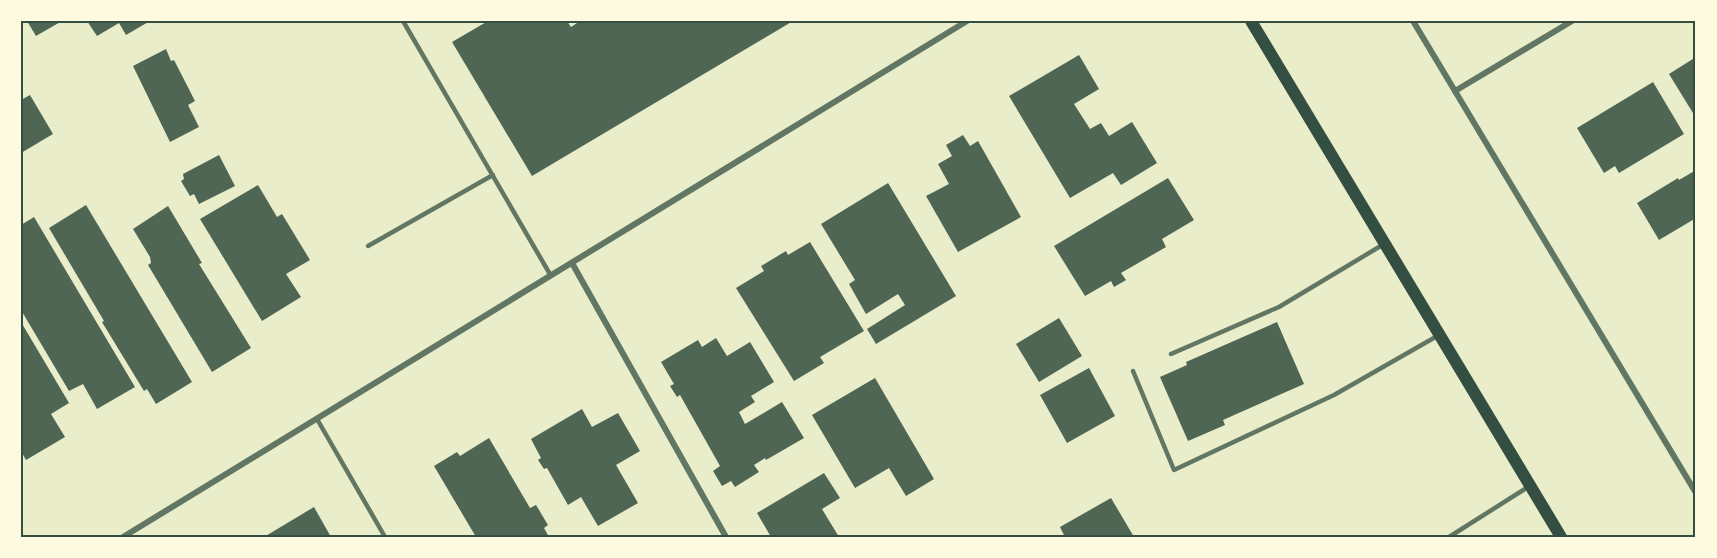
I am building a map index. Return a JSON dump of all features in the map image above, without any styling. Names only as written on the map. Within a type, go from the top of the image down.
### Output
[{"type":"main road","points":[[1251,21],[1561,537]]},
{"type":"street","points":[[123,537],[967,21]]},
{"type":"street","points":[[1413,21],[1696,493]]},
{"type":"street","points":[[1455,91],[1572,21]]},
{"type":"street","points":[[572,263],[726,537]]},
{"type":"lane","points":[[403,21],[551,276]]},
{"type":"lane","points":[[368,246],[493,175]]},
{"type":"lane","points":[[1171,354],[1279,307],[1385,244]]},
{"type":"lane","points":[[1133,371],[1174,470],[1334,395],[1439,335]]},
{"type":"lane","points":[[317,419],[385,537]]},
{"type":"lane","points":[[1449,537],[1530,486]]},
{"type":"building","points":[[27,21],[62,21],[36,36]]},
{"type":"building","points":[[87,21],[150,21],[126,35],[119,23],[97,36]]},
{"type":"building","points":[[488,21],[567,21],[571,27],[580,21],[793,21],[532,176],[452,42]]},
{"type":"building","points":[[166,49],[195,101],[188,105],[199,127],[170,142],[133,66]]},
{"type":"building","points":[[1079,55],[1099,89],[1074,104],[1090,129],[1101,123],[1109,136],[1132,122],[1157,163],[1121,185],[1113,173],[1070,198],[1009,96]]},
{"type":"building","points":[[1696,57],[1696,118],[1669,74]]},
{"type":"building","points":[[1653,82],[1684,134],[1619,173],[1615,166],[1604,173],[1577,128]]},
{"type":"building","points":[[30,95],[53,134],[21,153],[21,100]]},
{"type":"building","points":[[963,135],[970,146],[978,141],[1021,217],[958,252],[926,196],[949,184],[938,164],[952,156],[946,145]]},
{"type":"building","points":[[219,155],[235,186],[199,204],[194,194],[190,196],[181,181],[184,179],[183,174]]},
{"type":"building","points":[[1696,170],[1696,218],[1659,240],[1637,203],[1678,178],[1679,180]]},
{"type":"building","points":[[1168,178],[1194,220],[1162,239],[1166,247],[1121,273],[1126,280],[1114,287],[1111,281],[1085,296],[1054,246]]},
{"type":"building","points":[[888,183],[956,296],[876,344],[867,329],[905,305],[898,294],[866,314],[849,284],[855,280],[821,224]]},
{"type":"building","points":[[258,185],[277,217],[282,214],[310,260],[286,274],[301,297],[262,321],[200,219]]},
{"type":"building","points":[[86,205],[192,382],[156,404],[147,389],[144,391],[102,322],[104,321],[49,228]]},
{"type":"building","points":[[168,206],[202,263],[199,264],[251,348],[212,372],[148,265],[151,263],[150,257],[133,229]]},
{"type":"building","points":[[34,217],[135,387],[97,409],[83,384],[69,391],[21,310],[21,225]]},
{"type":"building","points":[[810,242],[864,331],[820,357],[824,363],[794,381],[736,288],[764,271],[761,266],[786,251],[788,255]]},
{"type":"building","points":[[1059,318],[1082,356],[1039,382],[1016,344]]},
{"type":"building","points":[[21,322],[69,403],[51,414],[65,437],[26,460],[21,451]]},
{"type":"building","points":[[1277,322],[1304,384],[1223,420],[1225,425],[1188,441],[1160,377],[1187,365],[1186,362]]},
{"type":"building","points":[[716,338],[727,356],[750,342],[774,382],[751,396],[755,402],[739,412],[745,424],[782,402],[804,438],[754,465],[759,472],[735,487],[731,481],[722,486],[713,471],[720,466],[680,395],[677,397],[670,386],[674,384],[661,362],[698,340],[702,347]]},
{"type":"building","points":[[1089,368],[1115,416],[1067,443],[1040,395]]},
{"type":"building","points":[[875,378],[934,479],[906,496],[889,468],[855,488],[812,415]]},
{"type":"building","points":[[582,409],[592,427],[618,413],[640,451],[616,465],[638,503],[598,526],[581,497],[568,505],[547,468],[544,469],[538,460],[541,458],[531,439]]},
{"type":"building","points":[[489,438],[530,508],[536,505],[548,525],[544,528],[549,537],[476,537],[434,466],[457,452],[460,456]]},
{"type":"building","points":[[824,473],[840,498],[822,509],[839,537],[771,537],[757,513]]},
{"type":"building","points":[[1111,498],[1134,537],[1065,537],[1060,527]]},
{"type":"building","points":[[314,507],[331,537],[264,537]]}]
